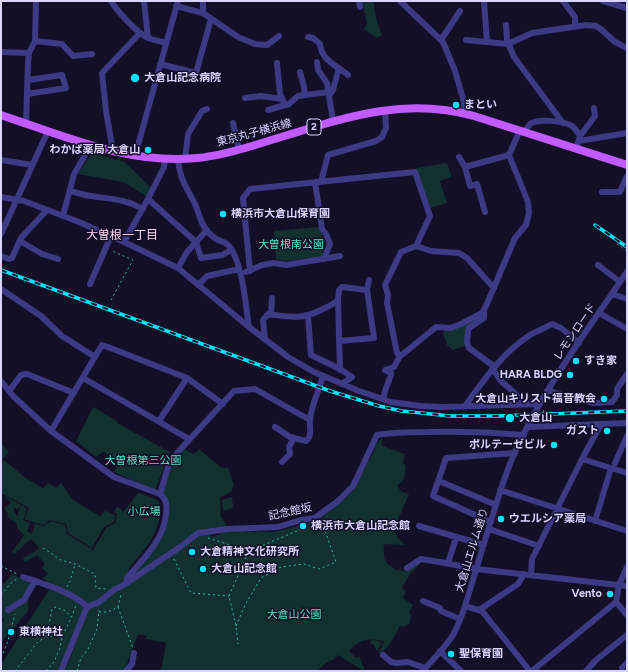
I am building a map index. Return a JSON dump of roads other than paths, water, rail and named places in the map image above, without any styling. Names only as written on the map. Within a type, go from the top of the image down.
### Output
[{"type":"main road","name":"東京丸子横浜線","points":[[1,115],[113,151],[135,156],[182,159],[239,150],[360,114],[385,110],[424,108],[465,113],[522,131],[579,142],[627,165]]},
{"type":"street","points":[[26,124],[29,53],[35,42],[36,1]]},
{"type":"street","points":[[111,1],[116,9],[140,33],[148,38],[166,43]]},
{"type":"street","points":[[144,1],[148,38]]},
{"type":"street","points":[[203,1],[203,13]]},
{"type":"street","points":[[400,1],[441,40],[456,72],[464,102],[465,113]]},
{"type":"street","points":[[484,1],[487,42]]},
{"type":"street","points":[[563,1],[575,17],[575,26]]},
{"type":"street","points":[[603,1],[627,8]]},
{"type":"street","points":[[135,156],[177,4],[203,13],[238,37],[255,44],[267,45],[279,36]]},
{"type":"street","points":[[441,40],[460,11]]},
{"type":"street","points":[[160,64],[196,73],[211,19]]},
{"type":"street","points":[[506,25],[508,44],[514,57],[563,123]]},
{"type":"street","points":[[466,40],[508,44],[532,33],[586,25],[596,26],[615,42],[627,48]]},
{"type":"street","points":[[113,151],[106,111],[102,73],[140,33]]},
{"type":"street","points":[[308,37],[313,38],[320,44],[320,51],[324,58],[348,75]]},
{"type":"street","points":[[35,42],[62,44],[73,56],[92,54]]},
{"type":"street","points":[[1,52],[29,53]]},
{"type":"street","points":[[317,62],[318,70],[327,83],[333,122]]},
{"type":"street","points":[[277,63],[280,94],[283,102]]},
{"type":"street","points":[[245,98],[261,96],[289,104],[298,96],[329,94],[333,90],[339,68]]},
{"type":"street","points":[[300,72],[305,95]]},
{"type":"street","points":[[27,94],[66,88],[62,75],[28,80]]},
{"type":"street","points":[[271,79],[279,78]]},
{"type":"street","points":[[268,110],[283,102]]},
{"type":"street","points":[[579,142],[595,116],[594,108]]},
{"type":"street","points":[[202,110],[188,134],[182,159],[181,178],[195,205],[200,221],[216,239],[224,241],[231,250],[240,272],[249,327]]},
{"type":"street","points":[[324,259],[330,244],[322,229],[318,182],[328,155],[376,141],[382,137],[386,128],[385,110]]},
{"type":"street","points":[[465,167],[509,155],[522,131],[531,123],[536,121],[542,120],[572,126],[579,142]]},
{"type":"street","points":[[233,123],[239,150]]},
{"type":"street","points":[[1,234],[48,131]]},
{"type":"street","points":[[579,142],[627,133]]},
{"type":"street","points":[[63,216],[74,174],[91,145]]},
{"type":"street","points":[[383,400],[391,374],[385,370],[394,367],[400,356],[436,327],[450,328],[482,313],[484,310],[515,238],[526,225],[529,212],[528,202],[509,155]]},
{"type":"street","points":[[459,157],[465,167],[470,186],[477,184],[485,212]]},
{"type":"street","points":[[124,242],[143,209],[164,167],[165,159]]},
{"type":"street","points":[[1,160],[32,165]]},
{"type":"street","points":[[250,271],[243,198],[250,189],[415,172],[430,216],[416,246]]},
{"type":"street","points":[[602,192],[620,192],[627,176]]},
{"type":"street","points":[[70,191],[132,203],[143,209]]},
{"type":"street","points":[[1,197],[24,201],[63,216],[111,236],[178,268],[264,339],[288,357],[323,378],[383,400],[421,406],[442,407],[540,404]]},
{"type":"street","points":[[148,199],[196,242],[201,258],[222,255],[231,250]]},
{"type":"street","points":[[1,256],[9,259],[12,258],[20,241],[47,210]]},
{"type":"street","points":[[178,268],[188,252],[207,230]]},
{"type":"street","points":[[90,284],[111,236]]},
{"type":"street","points":[[20,241],[42,254],[58,260]]},
{"type":"street","points":[[400,356],[397,353],[387,302],[388,295],[385,285],[401,252],[416,246],[431,251],[459,253],[467,258],[494,288]]},
{"type":"street","points":[[198,285],[207,276],[250,271],[262,265],[286,264],[340,256]]},
{"type":"street","points":[[598,265],[620,282]]},
{"type":"street","name":"レモンロード","points":[[528,427],[540,404],[627,272]]},
{"type":"street","points":[[339,341],[374,338],[367,290],[369,280]]},
{"type":"street","points":[[340,370],[339,290],[342,287],[367,290]]},
{"type":"street","points":[[1,289],[41,316],[62,336],[94,357]]},
{"type":"street","points":[[612,294],[627,299]]},
{"type":"street","points":[[271,314],[272,298]]},
{"type":"street","points":[[264,339],[264,320],[268,314],[296,317],[308,316],[334,304],[338,300]]},
{"type":"street","points":[[484,310],[484,318],[469,328],[467,342],[469,348],[494,368],[500,380],[527,404]]},
{"type":"street","points":[[599,313],[627,329]]},
{"type":"street","points":[[308,316],[311,355],[352,377],[342,384]]},
{"type":"street","points":[[465,406],[507,353],[530,335],[552,324],[561,328],[579,343]]},
{"type":"street","points":[[51,431],[102,345],[108,346],[187,378],[223,404]]},
{"type":"street","points":[[9,391],[21,376],[27,374],[74,393]]},
{"type":"street","points":[[549,390],[555,393],[594,403],[612,402],[617,395],[617,389],[627,374]]},
{"type":"street","points":[[83,378],[189,439]]},
{"type":"street","points":[[159,421],[187,378]]},
{"type":"street","points":[[275,427],[285,435],[306,441],[308,439],[311,432],[310,420],[323,378]]},
{"type":"street","points":[[1,381],[13,396],[51,431],[114,477],[160,494],[165,499],[167,506],[164,528],[152,550],[127,578],[124,585]]},
{"type":"street","points":[[160,494],[168,467],[177,453],[234,391],[255,389],[310,420]]},
{"type":"street","points":[[528,427],[627,423]]},
{"type":"street","points":[[531,575],[532,559],[601,424]]},
{"type":"street","name":"大倉山エルム通り","points":[[424,670],[454,634],[465,606],[500,490],[514,453],[528,427]]},
{"type":"street","name":"記念館坂","points":[[87,607],[100,602],[115,589],[124,585],[171,554],[198,533],[228,529],[278,526],[315,518],[338,502],[353,486],[378,435],[390,432],[489,431],[524,435]]},
{"type":"street","points":[[595,521],[613,465],[627,436]]},
{"type":"street","points":[[282,462],[290,454],[289,448],[294,438]]},
{"type":"street","points":[[514,453],[446,458],[433,496],[490,525],[539,546]]},
{"type":"street","points":[[582,459],[613,465],[627,473]]},
{"type":"street","points":[[439,481],[496,505]]},
{"type":"street","points":[[500,490],[627,531]]},
{"type":"street","points":[[419,526],[484,545]]},
{"type":"street","points":[[448,563],[456,538]]},
{"type":"street","points":[[406,568],[421,560],[448,563],[476,569],[627,586]]},
{"type":"street","points":[[465,606],[482,611],[531,671],[616,602],[619,585],[627,567]]},
{"type":"street","points":[[479,610],[518,584],[524,574]]},
{"type":"street","points":[[23,577],[77,599],[83,602],[87,607],[61,671]]},
{"type":"street","points":[[8,610],[24,600],[35,581]]},
{"type":"street","points":[[423,601],[460,619]]},
{"type":"street","points":[[616,602],[627,615]]},
{"type":"street","points":[[586,671],[596,660],[627,635]]},
{"type":"street","points":[[440,651],[461,671]]},
{"type":"street","points":[[126,671],[132,664],[134,653]]},
{"type":"street","points":[[383,655],[391,662],[408,662],[424,670]]},
{"type":"railway","points":[[595,225],[627,247]]},
{"type":"railway","points":[[1,270],[330,391],[379,406],[402,411],[450,416],[498,416],[627,411]]},
{"type":"place","name":"大倉山記念病院","points":[[135,78]]},
{"type":"place","name":"まとい","points":[[456,105]]},
{"type":"place","name":"わかば薬局 大倉山","points":[[148,150]]},
{"type":"place","name":"横浜市大倉山保育園","points":[[223,214]]},
{"type":"place","name":"すき家","points":[[576,361]]},
{"type":"place","name":"HARA BLDG","points":[[570,375]]},
{"type":"place","name":"大倉山キリスト福音教会","points":[[604,399]]},
{"type":"place","name":"大倉山","points":[[510,418]]},
{"type":"place","name":"ガスト","points":[[607,431]]},
{"type":"place","name":"ポルテーゼビル","points":[[554,445]]},
{"type":"place","name":"ウエルシア薬局","points":[[501,519]]},
{"type":"place","name":"横浜市大倉山記念館","points":[[303,526]]},
{"type":"place","name":"大倉精神文化研究所","points":[[192,552]]},
{"type":"place","name":"大倉山記念館","points":[[203,569]]},
{"type":"place","name":"Vento","points":[[610,594]]},
{"type":"place","name":"東横神社","points":[[11,632]]},
{"type":"place","name":"聖保育園","points":[[451,654]]},
{"type":"district","name":"大曽根一丁目","points":[[122,235]]},
{"type":"park label","name":"大曽根南公園","points":[[291,245]]},
{"type":"park label","name":"大曽根第三公園","points":[[143,461]]},
{"type":"park label","name":"小広場","points":[[144,512]]},
{"type":"park label","name":"大倉山公園","points":[[294,615]]}]
